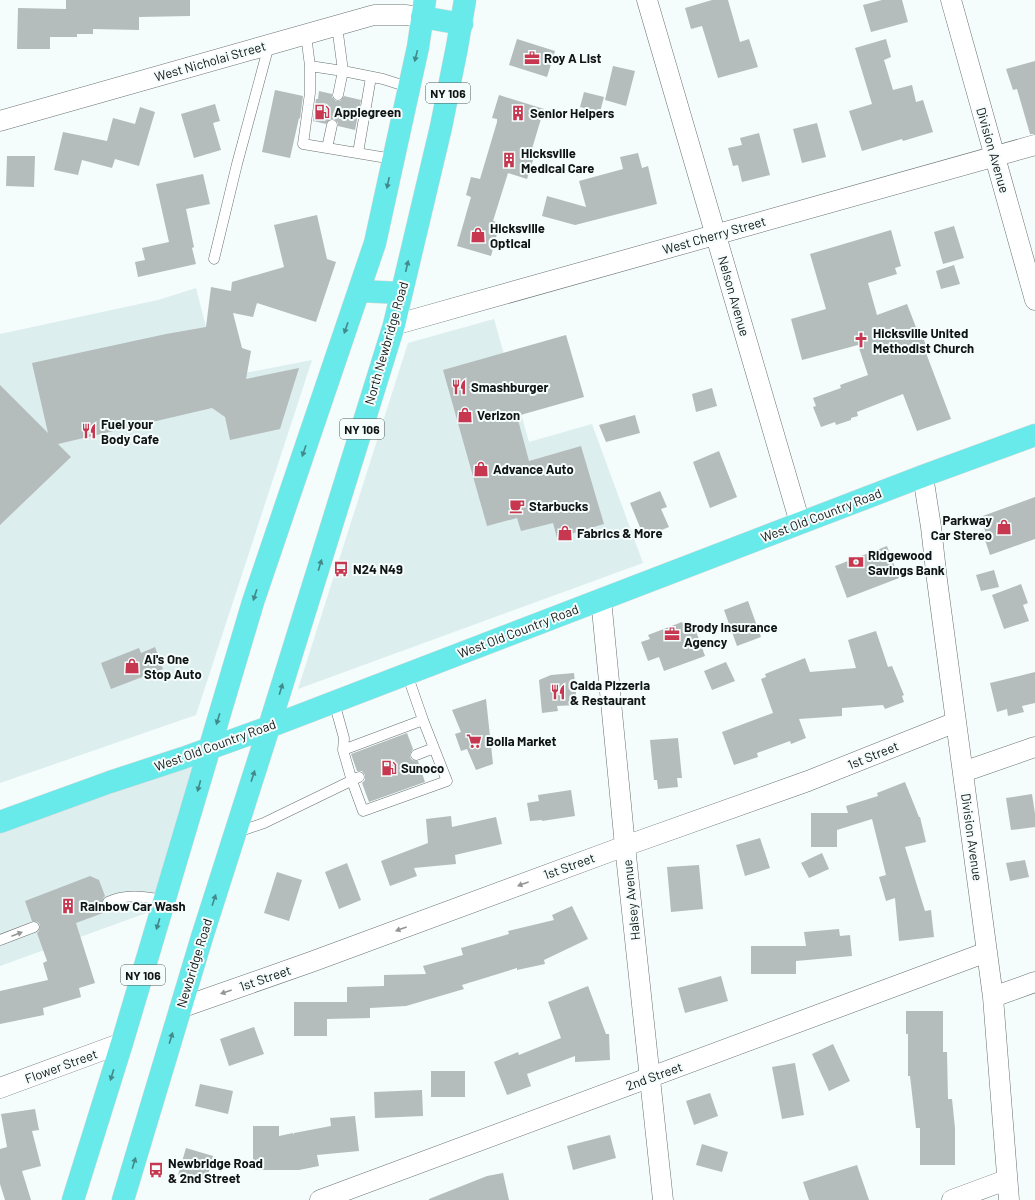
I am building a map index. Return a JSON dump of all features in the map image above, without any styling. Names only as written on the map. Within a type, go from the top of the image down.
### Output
[{"type":"main road","name":"NY 106","points":[[462,24],[465,0]]},
{"type":"main road","name":"NY 106","points":[[73,1200],[122,1044],[192,811],[209,748],[267,558],[375,243],[418,47],[424,9]]},
{"type":"main road","points":[[424,9],[462,24]]},
{"type":"main road","name":"North Newbridge Road","points":[[270,727],[394,326],[441,127],[462,24]]},
{"type":"main road","points":[[359,291],[401,293]]},
{"type":"main road","name":"West Old Country Road","points":[[0,822],[110,782],[270,727],[923,476],[1035,435]]},
{"type":"main road","name":"Newbridge Road","points":[[123,1200],[180,1008],[235,832],[270,727]]},
{"type":"street","name":"Nelson Avenue","points":[[647,0],[800,523]]},
{"type":"street","name":"Division Avenue","points":[[951,0],[1035,300]]},
{"type":"street","name":"West Nicholai Street","points":[[0,121],[374,15],[405,15],[424,9]]},
{"type":"street","name":"West Cherry Street","points":[[394,326],[1035,145]]},
{"type":"street","name":"Division Avenue","points":[[923,476],[932,527],[937,580],[993,997],[1006,1180],[1009,1200]]},
{"type":"street","name":"Halsey Avenue","points":[[601,599],[625,846],[663,1200]]},
{"type":"street","name":"1st Street","points":[[180,1008],[311,962],[625,846],[808,781],[956,722]]},
{"type":"street","points":[[963,772],[1035,747]]},
{"type":"street","name":"2nd Street","points":[[320,1200],[987,952]]},
{"type":"street","points":[[993,997],[1035,982]]},
{"type":"street","name":"Flower Street","points":[[0,1088],[122,1044]]},
{"type":"street","points":[[952,1200],[1006,1180]]},
{"type":"lane","points":[[337,26],[343,71],[338,95]]},
{"type":"lane","points":[[306,35],[310,66],[310,93],[303,144],[393,159]]},
{"type":"lane","points":[[214,259],[237,164],[270,45]]},
{"type":"lane","points":[[310,66],[383,79],[408,87]]},
{"type":"lane","points":[[358,153],[372,77]]},
{"type":"lane","points":[[327,148],[332,125]]},
{"type":"lane","points":[[334,702],[344,738],[343,750],[356,779],[363,811],[447,781],[407,674]]},
{"type":"lane","points":[[343,750],[424,720]]},
{"type":"lane","points":[[416,755],[434,748]]},
{"type":"lane","points":[[235,832],[264,824],[356,779]]},
{"type":"lane","points":[[108,902],[117,897],[142,896],[165,900]]},
{"type":"lane","points":[[0,940],[34,927]]},
{"type":"shaded area","points":[[196,288],[219,378],[312,360],[196,715],[0,783],[0,334],[158,300]]},
{"type":"shaded area","points":[[494,319],[529,442],[592,424],[643,563],[298,689],[408,343]]},
{"type":"shaded area","points":[[209,748],[163,907],[0,966],[0,822]]},
{"type":"building","points":[[66,0],[190,0],[190,16],[139,17],[139,30],[93,29],[93,34],[77,34],[77,37],[50,37],[50,49],[17,49],[18,8],[66,9]]},
{"type":"building","points":[[712,0],[728,0],[740,42],[749,39],[758,67],[718,78],[702,26],[691,29],[685,8]]},
{"type":"building","points":[[882,0],[902,0],[908,22],[871,32],[863,5]]},
{"type":"building","name":"Roy A List","points":[[517,39],[555,51],[547,77],[509,65]]},
{"type":"building","points":[[886,39],[891,57],[884,60],[893,90],[912,85],[916,102],[923,100],[933,132],[903,141],[902,139],[862,151],[849,111],[872,104],[855,48]]},
{"type":"building","points":[[1035,61],[1035,134],[1030,134],[1017,89],[1013,90],[1006,69]]},
{"type":"building","points":[[613,66],[635,71],[626,106],[605,100]]},
{"type":"building","points":[[275,90],[303,96],[300,119],[299,118],[290,158],[262,152]]},
{"type":"building","points":[[319,91],[332,94],[332,97],[336,101],[340,101],[344,96],[361,100],[355,130],[338,126],[338,123],[334,119],[330,119],[326,124],[313,121],[316,99],[318,99]]},
{"type":"building","points":[[584,92],[604,97],[600,112],[580,107]]},
{"type":"building","points":[[499,95],[544,109],[531,152],[535,154],[527,179],[508,173],[493,221],[500,223],[491,256],[457,246],[471,197],[466,195],[471,177],[480,179],[497,122],[497,119],[492,118]]},
{"type":"building","points":[[215,104],[220,121],[213,123],[221,150],[194,158],[181,114]]},
{"type":"building","points":[[140,107],[155,112],[139,166],[115,159],[112,168],[82,160],[78,175],[54,170],[63,132],[107,141],[113,118],[135,124]]},
{"type":"building","points":[[817,123],[826,157],[802,163],[793,129]]},
{"type":"building","points":[[759,133],[770,175],[742,182],[738,165],[733,166],[728,148],[742,145],[740,138]]},
{"type":"building","points":[[638,153],[642,168],[648,166],[657,204],[575,225],[542,216],[547,196],[586,207],[579,181],[623,169],[620,157]]},
{"type":"building","points":[[7,156],[35,156],[34,187],[6,186]]},
{"type":"building","points":[[203,174],[210,204],[186,209],[196,264],[138,277],[135,262],[145,260],[142,248],[169,242],[156,184]]},
{"type":"building","points":[[317,215],[327,259],[336,262],[316,322],[257,303],[253,317],[233,313],[242,348],[251,351],[246,379],[299,368],[280,429],[230,440],[225,417],[212,408],[58,444],[71,457],[0,525],[0,385],[48,433],[32,363],[166,334],[206,327],[211,287],[231,291],[232,282],[284,267],[274,225]]},
{"type":"building","points":[[954,226],[964,258],[943,264],[934,232]]},
{"type":"building","name":"Hicksville United Methodist Church","points":[[891,230],[901,266],[895,268],[897,274],[868,283],[877,315],[907,304],[919,335],[922,334],[928,352],[926,353],[951,419],[917,431],[903,394],[857,412],[858,416],[851,418],[851,420],[836,425],[835,422],[821,427],[813,407],[816,406],[813,398],[841,388],[840,385],[868,375],[858,345],[802,360],[791,319],[826,309],[810,254]]},
{"type":"building","points":[[954,265],[960,284],[941,289],[936,271]]},
{"type":"building","points":[[566,335],[584,397],[517,416],[529,461],[581,446],[604,524],[557,538],[553,523],[521,531],[517,518],[487,526],[443,370]]},
{"type":"building","points":[[712,388],[717,406],[696,412],[692,394]]},
{"type":"building","points":[[635,415],[640,433],[606,442],[599,425]]},
{"type":"building","points":[[719,451],[737,497],[710,508],[693,462]]},
{"type":"building","points":[[660,491],[667,507],[661,509],[669,527],[644,537],[630,503]]},
{"type":"building","name":"Parkway Car Stereo","points":[[1035,497],[1035,539],[990,555],[984,537],[987,536],[980,517]]},
{"type":"building","points":[[887,546],[899,578],[847,598],[835,566]]},
{"type":"building","points":[[994,570],[999,587],[981,591],[976,575]]},
{"type":"building","points":[[1021,584],[1028,603],[1023,605],[1029,621],[1004,629],[992,595]]},
{"type":"building","points":[[748,601],[761,637],[737,646],[724,610]]},
{"type":"building","points":[[682,622],[684,626],[693,623],[705,656],[664,671],[659,657],[648,661],[641,642],[650,639],[648,635]]},
{"type":"building","points":[[876,631],[888,667],[892,666],[904,695],[902,696],[904,702],[885,709],[883,705],[842,708],[842,716],[799,719],[806,738],[791,744],[790,741],[757,753],[758,757],[734,765],[722,732],[773,713],[761,679],[766,677],[765,674],[805,658],[810,672],[856,668],[848,640]]},
{"type":"building","name":"Al's One Stop Auto","points":[[155,647],[163,669],[111,689],[101,663],[139,648],[141,653]]},
{"type":"building","points":[[726,662],[735,681],[712,690],[704,671]]},
{"type":"building","points":[[1035,672],[1035,703],[1022,706],[1024,712],[1008,716],[1007,709],[997,712],[990,683]]},
{"type":"building","name":"Calda Pizzeria & Restaurant","points":[[574,673],[577,705],[557,706],[558,711],[542,713],[539,680],[551,675]]},
{"type":"building","name":"Bolla Market","points":[[486,699],[493,764],[476,770],[467,749],[461,751],[455,734],[461,732],[452,710]]},
{"type":"building","points":[[407,733],[413,749],[410,757],[412,760],[418,761],[425,782],[369,802],[362,783],[365,780],[365,775],[362,771],[357,771],[351,754]]},
{"type":"building","points":[[678,738],[682,778],[677,778],[678,787],[658,789],[657,780],[654,780],[650,740]]},
{"type":"building","points":[[905,782],[920,817],[926,842],[905,847],[925,911],[931,910],[934,937],[899,941],[895,898],[886,901],[879,877],[886,875],[872,819],[837,830],[837,847],[811,847],[811,813],[848,813],[846,806],[878,796],[877,793]]},
{"type":"building","points":[[571,790],[575,816],[542,821],[530,821],[527,803],[539,801],[538,795]]},
{"type":"building","points":[[1032,794],[1035,827],[1011,830],[1006,798]]},
{"type":"building","points":[[451,816],[452,827],[496,817],[502,844],[455,855],[456,864],[414,868],[417,876],[390,886],[381,861],[428,843],[426,819]]},
{"type":"building","points":[[760,838],[770,868],[745,876],[736,845]]},
{"type":"building","points":[[822,853],[829,869],[809,878],[801,863]]},
{"type":"building","points":[[1025,860],[1029,877],[1010,881],[1006,863]]},
{"type":"building","points":[[347,863],[361,900],[339,909],[325,872]]},
{"type":"building","points":[[699,865],[703,909],[671,912],[667,867]]},
{"type":"building","points":[[277,872],[302,880],[289,921],[264,913]]},
{"type":"building","points":[[90,876],[99,880],[105,896],[102,904],[104,907],[110,908],[111,910],[76,923],[95,983],[79,988],[81,997],[43,1008],[44,1015],[0,1024],[0,991],[48,980],[43,963],[47,961],[37,933],[40,925],[38,922],[32,921],[25,901]]},
{"type":"building","points":[[572,906],[588,939],[544,960],[545,964],[517,970],[517,968],[462,985],[464,989],[406,1006],[370,1008],[370,1018],[327,1019],[327,1036],[294,1036],[294,1002],[347,1002],[347,987],[384,986],[384,975],[426,974],[423,966],[463,955],[461,948],[509,934],[508,931],[554,920],[552,915]]},
{"type":"building","points":[[839,929],[840,936],[850,935],[852,956],[796,961],[796,974],[751,974],[751,946],[806,946],[804,932]]},
{"type":"building","points":[[721,976],[728,1001],[685,1013],[678,988]]},
{"type":"building","points":[[588,986],[606,1034],[609,1034],[610,1060],[575,1062],[575,1056],[527,1074],[531,1086],[507,1095],[494,1062],[518,1052],[519,1055],[561,1038],[548,1002]]},
{"type":"building","points":[[906,1011],[943,1011],[943,1052],[947,1052],[948,1099],[952,1099],[955,1128],[955,1165],[920,1165],[920,1128],[916,1128],[910,1076],[908,1076],[908,1034],[906,1034]]},
{"type":"building","points":[[254,1027],[264,1054],[229,1066],[220,1039]]},
{"type":"building","points":[[833,1044],[850,1081],[829,1091],[812,1054]]},
{"type":"building","points":[[795,1063],[804,1115],[782,1119],[772,1067]]},
{"type":"building","points":[[431,1071],[465,1071],[465,1097],[431,1097]]},
{"type":"building","points":[[200,1084],[233,1091],[228,1114],[195,1106]]},
{"type":"building","points":[[422,1090],[423,1116],[375,1118],[374,1092]]},
{"type":"building","points":[[710,1093],[718,1116],[694,1125],[686,1101]]},
{"type":"building","points":[[35,1109],[39,1130],[32,1131],[41,1166],[22,1171],[31,1200],[5,1200],[0,1184],[0,1149],[7,1147],[1,1114]]},
{"type":"building","points":[[355,1116],[359,1151],[317,1155],[319,1166],[299,1170],[253,1170],[253,1126],[279,1126],[279,1136],[293,1133],[294,1135],[294,1133],[331,1126],[330,1118]]},
{"type":"building","points":[[610,1135],[616,1158],[573,1170],[567,1146]]},
{"type":"building","points":[[702,1144],[728,1152],[722,1172],[696,1165]]},
{"type":"building","points":[[186,1148],[213,1156],[206,1183],[180,1177],[180,1175],[178,1175]]},
{"type":"building","points":[[857,1165],[869,1200],[809,1200],[803,1182]]},
{"type":"building","points":[[503,1173],[509,1200],[429,1200],[487,1176]]},
{"type":"place","name":"Roy A List","points":[[532,58]]},
{"type":"place","name":"Applegreen","points":[[322,112]]},
{"type":"place","name":"Senior Helpers","points":[[518,113]]},
{"type":"place","name":"Hicksville Medical Care","points":[[509,160]]},
{"type":"place","name":"Hicksville Optical","points":[[478,235]]},
{"type":"place","name":"Hicksville United Methodist Church","points":[[861,340]]},
{"type":"place","name":"Smashburger","points":[[459,387]]},
{"type":"place","name":"Verizon","points":[[465,415]]},
{"type":"place","name":"Fuel your Body Cafe","points":[[89,431]]},
{"type":"place","name":"Advance Auto","points":[[481,469]]},
{"type":"place","name":"Starbucks","points":[[517,506]]},
{"type":"place","name":"Parkway Car Stereo","points":[[1004,527]]},
{"type":"place","name":"Fabrics & More","points":[[565,533]]},
{"type":"place","name":"Ridgewood Savings Bank","points":[[856,562]]},
{"type":"place","name":"N24 N49","points":[[341,569]]},
{"type":"place","name":"Brody Insurance Agency","points":[[672,634]]},
{"type":"place","name":"Al's One Stop Auto","points":[[132,666]]},
{"type":"place","name":"Calda Pizzeria & Restaurant","points":[[558,692]]},
{"type":"place","name":"Bolla Market","points":[[474,741]]},
{"type":"place","name":"Sunoco","points":[[389,768]]},
{"type":"place","name":"Rainbow Car Wash","points":[[68,906]]},
{"type":"place","name":"Newbridge Road & 2nd Street","points":[[156,1170]]}]
